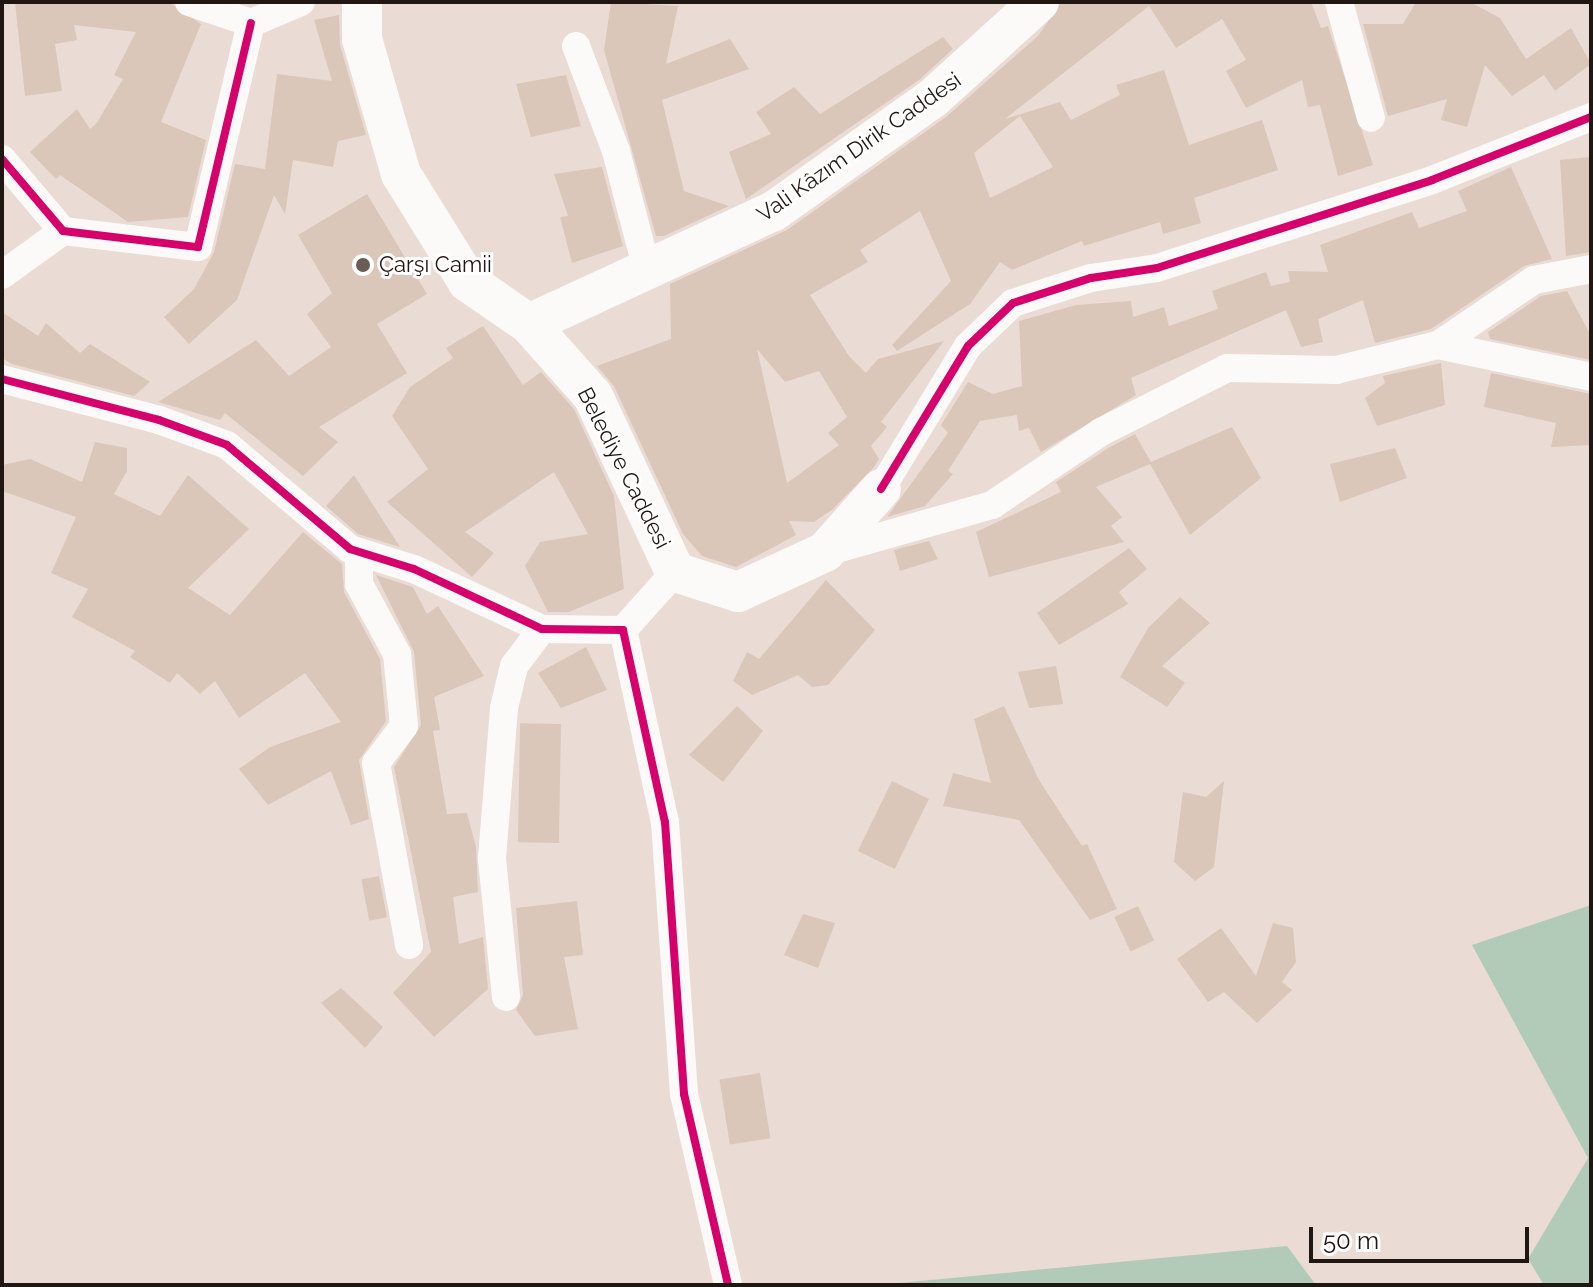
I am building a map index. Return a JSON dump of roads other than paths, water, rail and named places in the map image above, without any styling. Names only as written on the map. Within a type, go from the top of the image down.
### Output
[{"type":"main road","name":"Belediye Caddesi","points":[[362,2],[362,39],[401,174],[468,282],[529,324],[593,396],[675,572],[738,592],[825,552],[881,489]]},
{"type":"main road","name":"Vali Kâzım Dirik Caddesi","points":[[529,324],[648,274],[774,211],[933,98],[1039,2]]},
{"type":"street","points":[[189,2],[251,23],[301,2]]},
{"type":"street","points":[[1339,2],[1371,118]]},
{"type":"street","points":[[2,275],[63,231],[198,247],[251,23]]},
{"type":"street","points":[[576,46],[616,151],[648,274]]},
{"type":"street","points":[[881,489],[968,346],[1013,303],[1091,278],[1157,268],[1417,184],[1591,117]]},
{"type":"street","points":[[2,159],[63,231]]},
{"type":"street","points":[[825,552],[992,505],[1101,432],[1227,368],[1336,370],[1438,345],[1534,280],[1591,269]]},
{"type":"street","points":[[1438,345],[1591,377]]},
{"type":"street","points":[[2,379],[159,420],[227,445],[359,552],[414,569],[542,629],[623,630],[675,572]]},
{"type":"street","points":[[359,552],[359,584],[397,654],[404,726],[376,763],[409,945]]},
{"type":"street","points":[[506,997],[492,858],[504,708],[514,666],[542,629]]},
{"type":"street","points":[[623,630],[665,822],[684,1094],[728,1285]]},
{"type":"place","name":"Çarşı Camii","points":[[363,265]]}]
